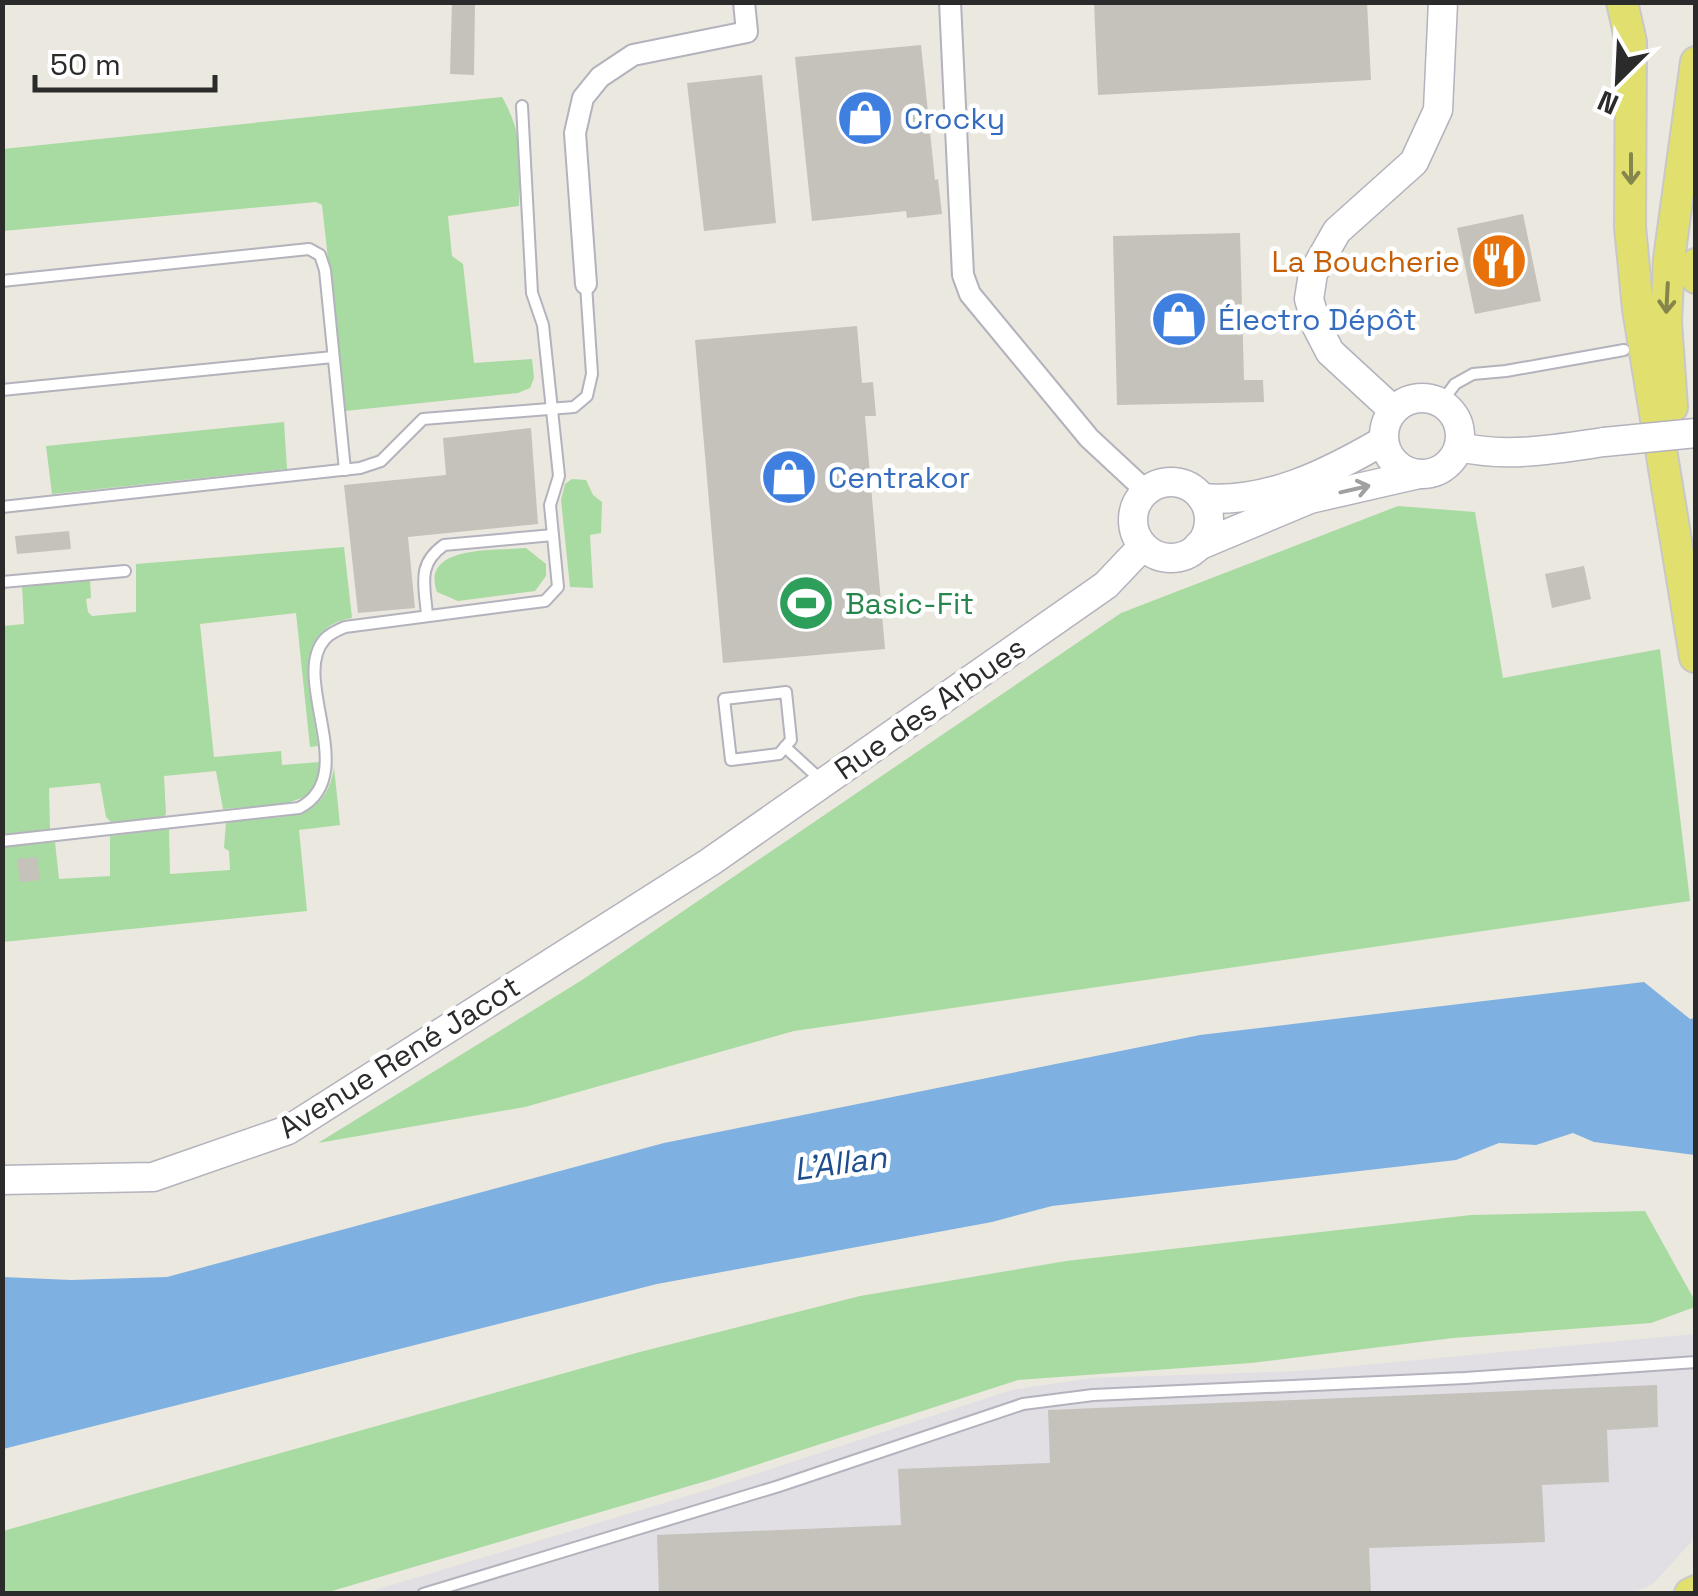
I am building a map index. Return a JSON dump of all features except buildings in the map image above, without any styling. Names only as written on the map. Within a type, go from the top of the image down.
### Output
[{"type":"main road","points":[[1394,410],[1330,352],[1309,299],[1314,272],[1338,232],[1414,162],[1438,110],[1443,2]]},
{"type":"main road","points":[[1622,2],[1631,42],[1630,227],[1638,309],[1696,657]]},
{"type":"main road","points":[[1696,62],[1669,258],[1666,322],[1696,657]]},
{"type":"main road","points":[[1696,264],[1696,278]]},
{"type":"main road","points":[[1384,441],[1306,480],[1257,496],[1202,498],[1182,484],[1157,485],[1146,491],[1135,508],[1137,538],[1164,558],[1188,554],[1198,546],[1310,499],[1419,474],[1444,468],[1458,447],[1458,422],[1441,403],[1416,398],[1394,410],[1387,419],[1384,441],[1395,464],[1419,474]]},
{"type":"main road","points":[[1458,447],[1527,453],[1696,433]]},
{"type":"main road","points":[[1198,546],[1209,523],[1202,498]]},
{"type":"main road","name":"Rue des Arbues","points":[[710,862],[1106,584],[1143,546]]},
{"type":"main road","name":"Avenue René Jacot","points":[[2,1180],[153,1177],[288,1130],[710,862]]},
{"type":"street","points":[[586,284],[575,132],[584,98],[600,77],[632,55],[748,32],[744,2]]},
{"type":"street","points":[[950,2],[964,275],[970,294],[1089,438],[1146,491]]},
{"type":"lane","points":[[2,841],[299,808],[314,801],[326,773],[316,656],[322,641],[345,627],[545,601],[558,587],[550,505],[559,476],[543,325],[532,292],[522,106]]},
{"type":"lane","points":[[2,281],[309,249],[320,255],[325,270],[345,470]]},
{"type":"lane","points":[[2,508],[345,470],[380,460],[423,419],[574,407],[588,396],[592,374],[586,284]]},
{"type":"lane","points":[[1441,403],[1455,384],[1473,374],[1624,350]]},
{"type":"lane","points":[[2,390],[333,357]]},
{"type":"lane","points":[[427,616],[424,569],[430,555],[444,545],[553,536]]},
{"type":"lane","points":[[2,582],[124,571]]},
{"type":"lane","points":[[786,692],[791,740],[785,747],[779,754],[731,760],[724,699],[786,692]]},
{"type":"lane","points":[[785,747],[824,782]]},
{"type":"lane","points":[[423,1594],[779,1486],[1024,1404],[1093,1395],[1466,1378],[1696,1362]]},
{"type":"shaded area","points":[[1695,1334],[1695,1531],[1691,1542],[1653,1584],[1632,1593],[362,1594],[704,1491],[1011,1390],[1093,1378],[1301,1371]]},
{"type":"green space","points":[[502,97],[518,137],[519,206],[448,216],[452,256],[463,264],[474,363],[532,359],[534,378],[530,388],[518,393],[345,411],[322,205],[316,202],[3,231],[3,149]]},
{"type":"green space","points":[[284,422],[287,469],[52,494],[46,446]]},
{"type":"green space","points":[[572,479],[586,480],[593,495],[602,502],[601,533],[590,535],[593,588],[570,587],[561,500],[565,484]]},
{"type":"green space","points":[[1398,506],[1475,512],[1503,678],[1660,649],[1690,901],[794,1031],[525,1107],[318,1143],[582,980],[1121,613]]},
{"type":"green space","points":[[344,547],[352,618],[332,624],[319,636],[312,651],[310,689],[318,746],[310,747],[296,613],[200,624],[214,757],[281,751],[282,765],[320,762],[319,778],[308,796],[281,805],[223,809],[216,771],[164,776],[163,819],[111,822],[106,817],[100,783],[49,788],[50,829],[3,835],[3,626],[24,624],[22,586],[90,578],[91,598],[86,599],[92,616],[136,612],[136,564]]},
{"type":"green space","points":[[526,548],[546,564],[546,576],[535,591],[458,601],[437,592],[435,576],[440,565],[450,558],[464,553]]},
{"type":"green space","points":[[334,767],[340,825],[299,830],[307,911],[3,942],[3,846],[55,842],[59,879],[110,876],[110,836],[169,829],[170,874],[230,870],[229,851],[224,848],[226,822],[308,810],[329,787]]},
{"type":"green space","points":[[1645,1211],[1695,1301],[1695,1307],[1651,1323],[1453,1338],[1251,1363],[1018,1380],[713,1479],[325,1593],[3,1593],[3,1531],[636,1353],[860,1296],[1066,1261],[1471,1215]]},
{"type":"water","name":"L'Allan","points":[[1644,982],[1690,1019],[1695,1018],[1695,1155],[1594,1142],[1573,1133],[1536,1145],[1499,1143],[1456,1160],[1052,1206],[992,1222],[657,1284],[3,1449],[3,1277],[167,1277],[664,1143],[1200,1035]]},
{"type":"place","name":"Crocky","points":[[865,118]]},
{"type":"place","name":"La Boucherie","points":[[1499,261]]},
{"type":"place","name":"Électro Dépôt","points":[[1179,319]]},
{"type":"place","name":"Centrakor","points":[[789,477]]},
{"type":"place","name":"Basic-Fit","points":[[806,603]]}]
